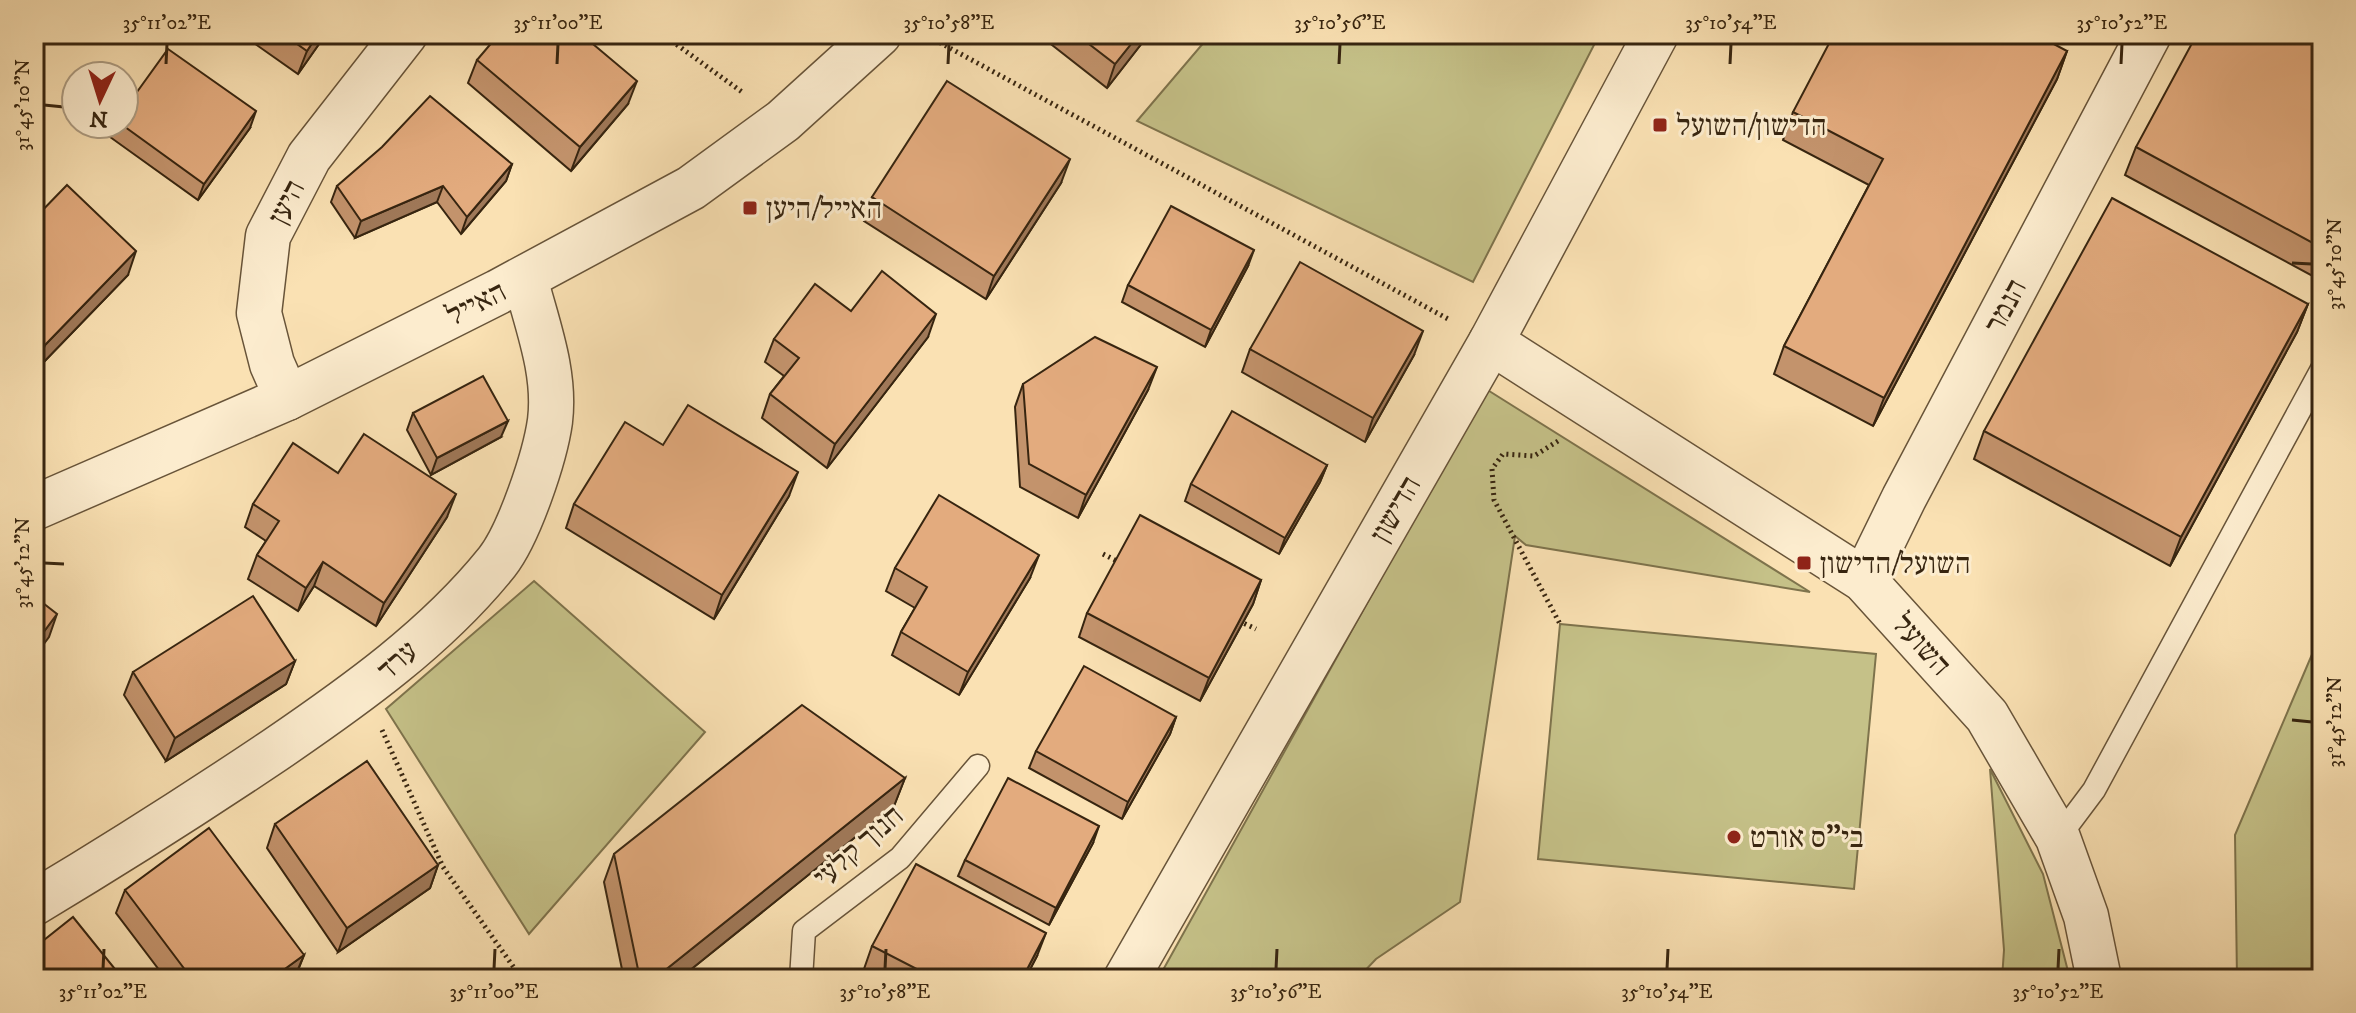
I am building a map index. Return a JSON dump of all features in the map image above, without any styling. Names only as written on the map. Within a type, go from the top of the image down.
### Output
[{"type":"street","name":"היען","points":[[287,398],[272,364],[259,313],[268,236],[309,157],[405,34]]},
{"type":"street","name":"האייל","points":[[34,508],[287,398],[525,278],[691,188],[783,121],[879,34]]},
{"type":"street","name":"הנמר","points":[[1864,580],[1904,498],[2149,34]]},
{"type":"street","name":"הדישון","points":[[1126,979],[1491,342],[1649,37]]},
{"type":"street","name":"ערד","points":[[34,903],[154,832],[364,689],[450,613],[499,560],[534,483],[550,421],[550,372],[525,278]]},
{"type":"street","name":"השועל","points":[[1491,342],[1864,580],[1987,716],[2058,838],[2086,916],[2099,979]]},
{"type":"lane","points":[[2058,838],[2094,790],[2322,369]]},
{"type":"lane","name":"חנוך קלעי","points":[[801,979],[804,931],[900,858],[978,766]]},
{"type":"path","points":[[662,34],[783,121]]},
{"type":"path","points":[[923,34],[1491,342]]},
{"type":"path","points":[[1560,624],[1494,500],[1492,469],[1503,454],[1534,456],[1555,446],[1583,400]]},
{"type":"path","points":[[1103,554],[1131,567]]},
{"type":"path","points":[[1228,616],[1256,629]]},
{"type":"path","points":[[364,689],[443,867],[522,979]]},
{"type":"shaded area","points":[[1211,34],[1577,34],[1595,43],[1473,282],[1137,121]]},
{"type":"shaded area","points":[[1486,389],[1810,592],[1526,545],[1515,536],[1460,902],[1376,959],[1357,979],[1158,979]]},
{"type":"shaded area","points":[[534,581],[705,732],[529,934],[386,709]]},
{"type":"shaded area","points":[[1560,624],[1876,654],[1854,889],[1538,859]]},
{"type":"shaded area","points":[[2322,631],[2322,979],[2237,979],[2235,835]]},
{"type":"shaded area","points":[[1990,769],[2043,874],[2070,979],[2002,979],[2004,950]]},
{"type":"building","points":[[283,34],[318,34],[307,51]]},
{"type":"building","points":[[499,34],[581,34],[637,81],[580,147],[477,60]]},
{"type":"building","points":[[1076,34],[1139,34],[1115,64]]},
{"type":"building","points":[[1834,34],[2035,34],[2067,51],[1884,398],[1784,346],[1883,159],[1793,112]]},
{"type":"building","points":[[2197,34],[2322,34],[2322,248],[2136,147]]},
{"type":"building","points":[[168,49],[256,111],[204,184],[140,138],[140,88]]},
{"type":"building","points":[[947,81],[1070,159],[994,276],[872,197]]},
{"type":"building","points":[[430,96],[512,164],[467,217],[443,186],[361,221],[337,186],[382,147]]},
{"type":"building","points":[[67,185],[136,251],[45,345],[34,335],[34,219]]},
{"type":"building","points":[[2112,198],[2308,304],[2181,537],[1984,431]]},
{"type":"building","points":[[1171,206],[1254,250],[1211,330],[1128,285]]},
{"type":"building","points":[[1300,262],[1423,331],[1373,418],[1250,349]]},
{"type":"building","points":[[882,271],[936,314],[835,444],[770,394],[799,358],[774,339],[815,284],[851,311]]},
{"type":"building","points":[[1095,337],[1157,367],[1086,495],[1029,464],[1023,384]]},
{"type":"building","points":[[483,376],[508,421],[437,458],[413,413]]},
{"type":"building","points":[[688,405],[798,472],[722,595],[574,504],[625,422],[663,445]]},
{"type":"building","points":[[1232,411],[1327,465],[1285,538],[1191,484]]},
{"type":"building","points":[[364,434],[456,494],[384,603],[323,562],[306,588],[257,555],[279,521],[253,504],[293,443],[338,473]]},
{"type":"building","points":[[939,495],[1039,555],[968,672],[901,632],[927,587],[895,568]]},
{"type":"building","points":[[1140,515],[1261,580],[1209,678],[1087,613]]},
{"type":"building","points":[[34,596],[57,614],[34,645]]},
{"type":"building","points":[[253,596],[295,661],[175,738],[133,672]]},
{"type":"building","points":[[1084,666],[1176,717],[1128,802],[1036,751]]},
{"type":"building","points":[[802,705],[905,778],[654,979],[640,979],[614,854]]},
{"type":"building","points":[[367,761],[438,865],[347,928],[275,824]]},
{"type":"building","points":[[1008,778],[1099,826],[1056,908],[965,860]]},
{"type":"building","points":[[209,828],[304,955],[271,979],[192,979],[125,890]]},
{"type":"building","points":[[916,864],[1046,933],[1022,979],[936,979],[872,946]]},
{"type":"building","points":[[73,917],[123,979],[34,979],[34,948]]},
{"type":"place","name":"הדישון/השועל","points":[[1660,125]]},
{"type":"place","name":"האייל/היען","points":[[750,208]]},
{"type":"place","name":"השועל/הדישון","points":[[1804,563]]},
{"type":"place","name":"בי\"ס אורט","points":[[1734,837]]}]
